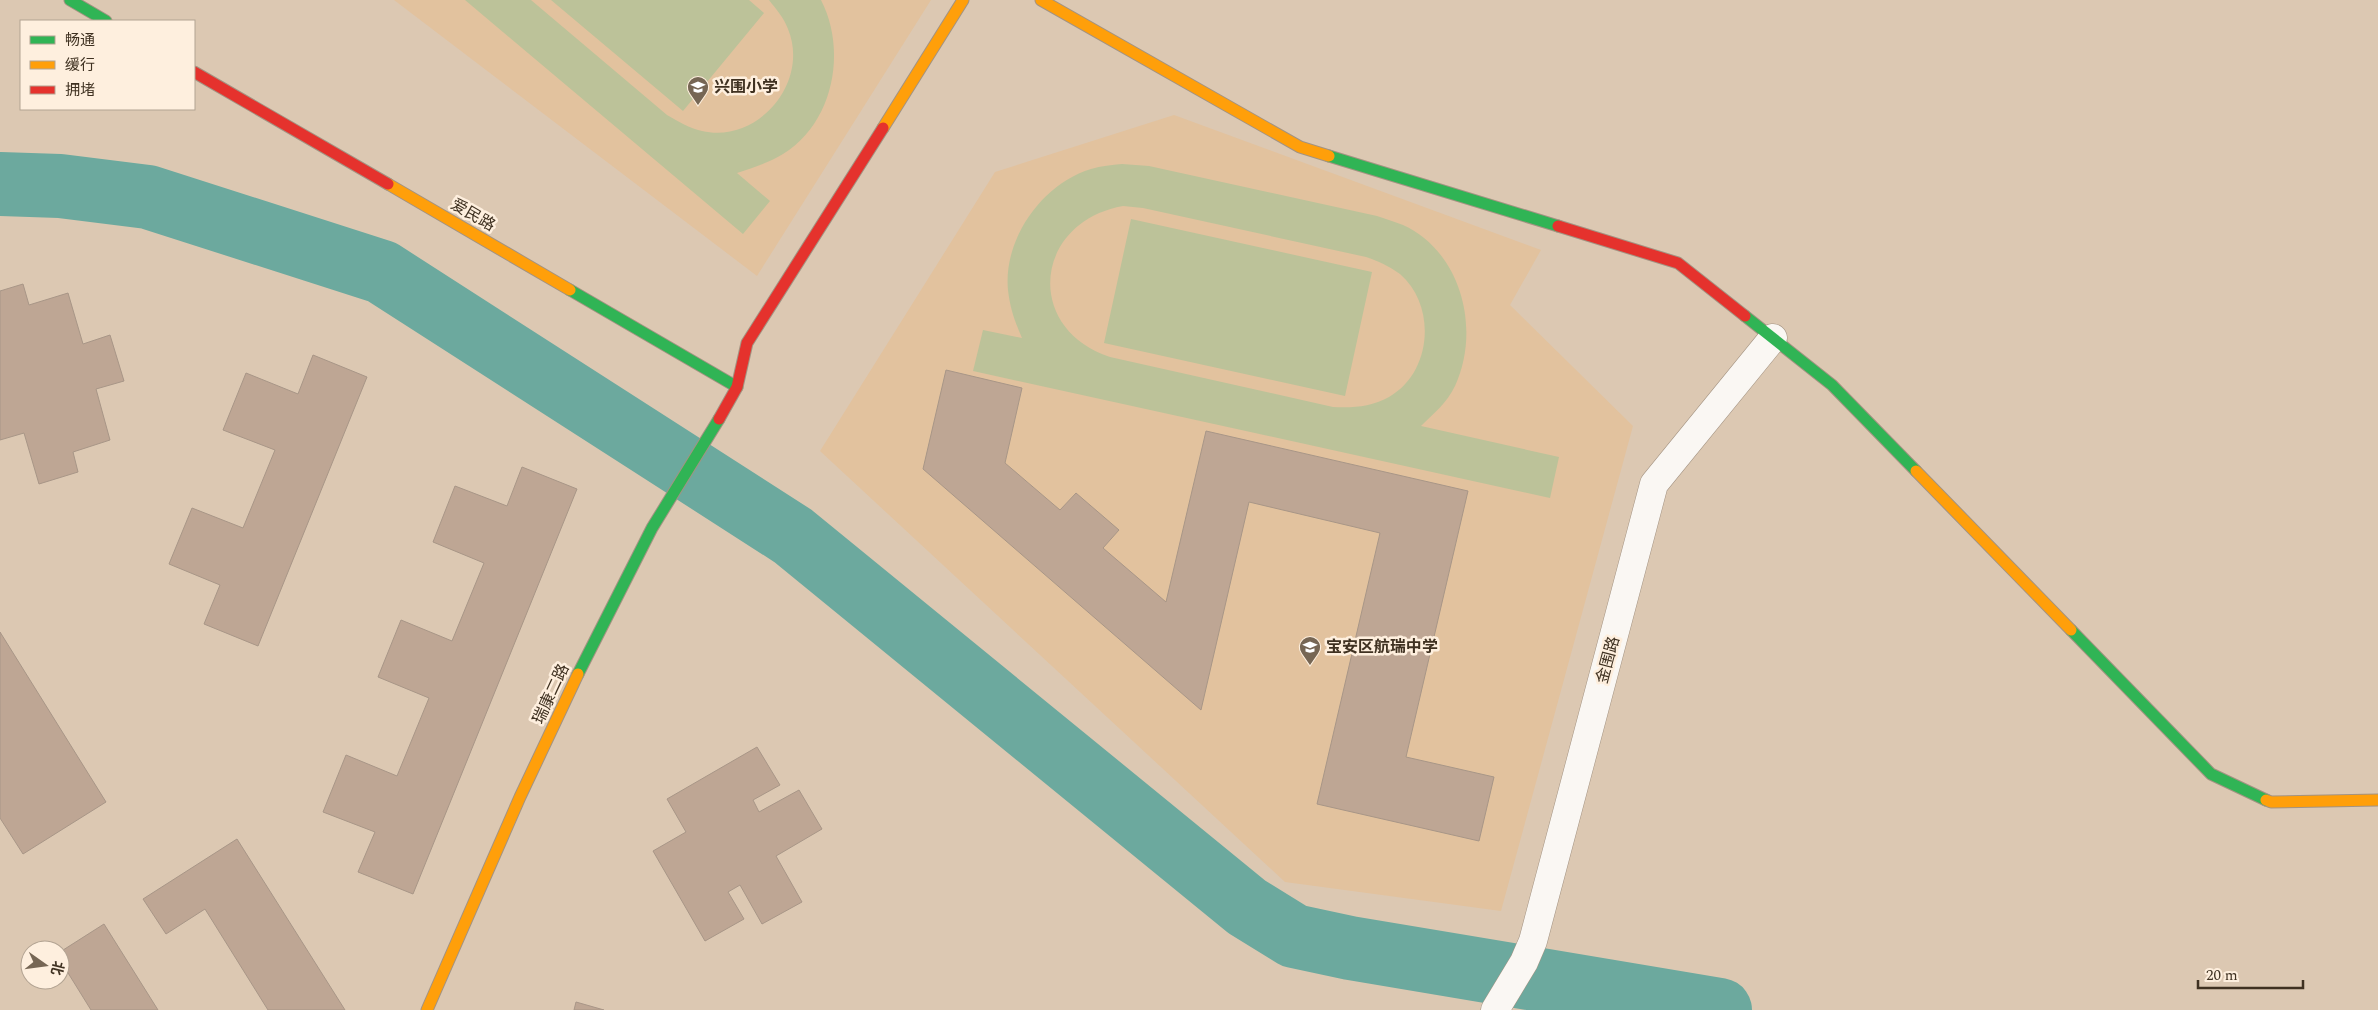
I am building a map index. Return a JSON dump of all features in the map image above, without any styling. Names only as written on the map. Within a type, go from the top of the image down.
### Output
[{"type":"street","points":[[70,0],[104,20]]},
{"type":"street","name":"瑞康二路","points":[[426,1010],[520,797],[584,662],[652,528],[737,387],[747,343],[963,0]]},
{"type":"street","points":[[1041,0],[1300,147],[1678,263],[1832,386],[2212,774],[2271,802],[2378,800]]},
{"type":"street","name":"爱民路","points":[[195,73],[737,387]]},
{"type":"street","name":"金围路","points":[[1496,1010],[1524,962],[1540,917],[1654,484],[1772,338]]},
{"type":"shaded area","name":"兴围小学","points":[[394,0],[931,0],[757,276]]},
{"type":"shaded area","name":"宝安区航瑞中学","points":[[1174,115],[1541,250],[1510,305],[1633,426],[1501,911],[1285,882],[820,451],[995,172]]},
{"type":"green space","points":[[465,0],[531,0],[667,115],[697,130],[723,133],[742,128],[760,118],[774,105],[785,88],[792,69],[793,49],[788,29],[780,14],[769,0],[821,0],[829,20],[833,41],[834,63],[831,84],[824,105],[814,124],[800,141],[783,154],[737,173],[770,201],[743,234]]},
{"type":"green space","points":[[551,0],[749,0],[764,13],[683,111]]},
{"type":"green space","points":[[1122,164],[1149,166],[1377,216],[1403,225],[1423,237],[1440,254],[1452,273],[1461,295],[1466,318],[1466,341],[1463,364],[1452,392],[1435,413],[1421,426],[1559,457],[1550,498],[973,371],[983,330],[1022,338],[1010,303],[1008,271],[1019,233],[1029,216],[1042,200],[1073,176],[1095,168]],"holes":[[[1123,206],[1143,208],[1366,257],[1392,269],[1400,274],[1412,287],[1420,303],[1424,321],[1421,356],[1414,372],[1403,386],[1389,397],[1362,406],[1333,407],[1110,357],[1082,343],[1063,323],[1052,301],[1050,277],[1057,253],[1071,232],[1093,216]]]},
{"type":"green space","points":[[1131,219],[1372,272],[1345,396],[1104,343]]},
{"type":"building","points":[[23,284],[29,305],[68,293],[83,344],[110,335],[124,381],[96,389],[110,440],[73,452],[78,472],[39,484],[24,433],[0,440],[0,291]]},
{"type":"building","points":[[313,355],[367,377],[258,646],[204,624],[220,585],[169,564],[192,508],[243,528],[275,450],[223,430],[246,373],[298,394]]},
{"type":"building","points":[[946,370],[1022,388],[1005,463],[1060,510],[1076,493],[1119,530],[1103,548],[1166,602],[1206,431],[1468,491],[1406,757],[1494,777],[1479,841],[1317,804],[1380,533],[1249,502],[1201,710],[923,469]]},
{"type":"building","points":[[522,467],[577,489],[413,894],[358,872],[375,832],[323,812],[346,755],[397,776],[429,698],[378,677],[401,620],[452,641],[484,563],[433,542],[455,486],[507,506]]},
{"type":"building","points":[[0,632],[106,802],[23,854],[0,818]]},
{"type":"building","points":[[757,747],[780,785],[753,800],[759,812],[799,790],[822,829],[776,856],[802,902],[762,924],[740,885],[728,892],[744,919],[705,941],[653,851],[686,832],[667,799]]},
{"type":"building","points":[[237,839],[345,1010],[268,1010],[205,909],[166,934],[143,899]]},
{"type":"building","points":[[104,924],[158,1010],[91,1010],[70,976],[70,946]]},
{"type":"building","points":[[576,1002],[604,1010],[574,1010]]},
{"type":"waterway","points":[[0,184],[60,186],[148,197],[382,272],[793,536],[1247,907],[1294,936],[1350,948],[1720,1010]]},
{"type":"traffic: fast","points":[[70,0],[104,20]]},
{"type":"traffic: fast","points":[[1329,156],[1558,226]]},
{"type":"traffic: fast","points":[[570,290],[737,387]]},
{"type":"traffic: fast","points":[[1745,316],[1832,385],[1916,471]]},
{"type":"traffic: fast","points":[[578,674],[652,528],[719,419]]},
{"type":"traffic: fast","points":[[2071,630],[2211,774],[2266,800]]},
{"type":"traffic: slow","points":[[883,128],[963,0]]},
{"type":"traffic: slow","points":[[1041,0],[1300,147],[1329,156]]},
{"type":"traffic: slow","points":[[388,184],[570,290]]},
{"type":"traffic: slow","points":[[1916,471],[2071,630]]},
{"type":"traffic: slow","points":[[427,1010],[520,797],[578,674]]},
{"type":"traffic: slow","points":[[2266,800],[2271,802],[2378,800]]},
{"type":"traffic: jam","points":[[195,73],[388,184]]},
{"type":"traffic: jam","points":[[719,419],[737,387],[747,343],[883,128]]},
{"type":"traffic: jam","points":[[1558,226],[1678,263],[1745,316]]},
{"type":"place","name":"兴围小学","points":[[698,106]]},
{"type":"place","name":"宝安区航瑞中学","points":[[1310,666]]}]
